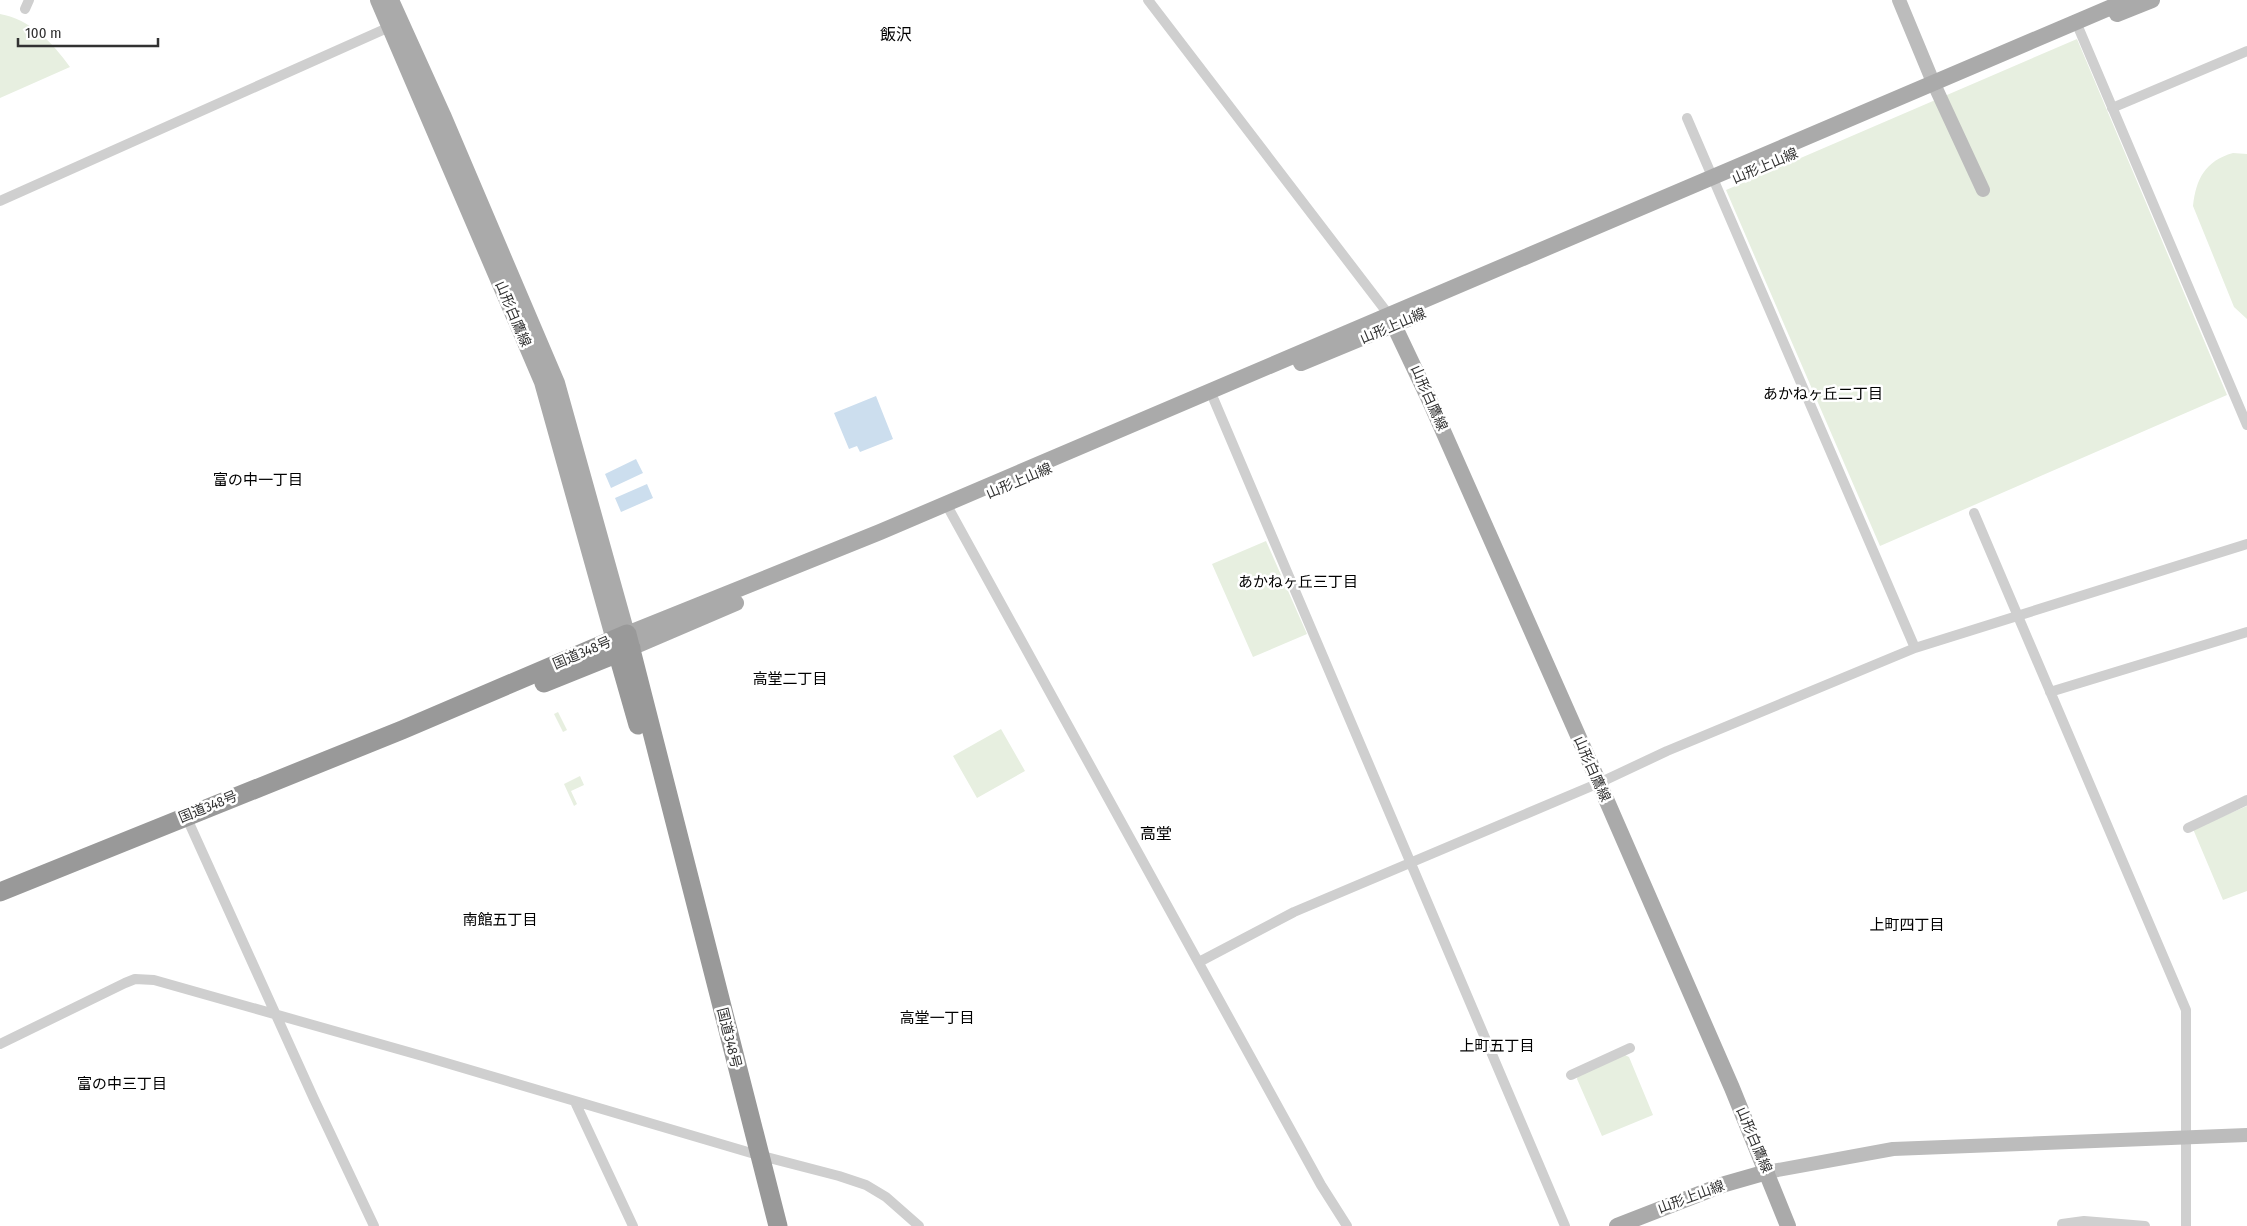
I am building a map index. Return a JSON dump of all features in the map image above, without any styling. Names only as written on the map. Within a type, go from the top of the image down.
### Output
[{"type":"highway","name":"国道348号","points":[[0,901],[190,825],[622,644]]},
{"type":"highway","name":"国道348号","points":[[0,892],[402,730],[622,644]]},
{"type":"highway","name":"国道348号","points":[[622,644],[754,1154],[769,1226]]},
{"type":"highway","name":"国道348号","points":[[754,1154],[778,1226]]},
{"type":"main road","name":"山形白鷹線","points":[[378,0],[396,25],[557,383],[622,644]]},
{"type":"main road","name":"山形白鷹線","points":[[391,0],[396,25]]},
{"type":"main road","name":"山形上山線","points":[[2078,26],[2128,0]]},
{"type":"main road","name":"山形上山線","points":[[622,644],[871,536],[1392,320],[2078,26],[2152,0]]},
{"type":"main road","name":"山形白鷹線","points":[[1392,320],[1599,783],[1767,1172],[1788,1226]]},
{"type":"main road","name":"山形上山線","points":[[622,644],[1214,400],[1392,320]]},
{"type":"main road","name":"山形上山線","points":[[1617,1226],[1725,1184],[1767,1172]]},
{"type":"street","points":[[1148,0],[1392,320]]},
{"type":"street","points":[[1899,0],[1935,87],[1983,190]]},
{"type":"street","points":[[0,200],[396,25]]},
{"type":"street","points":[[2078,26],[2247,425]]},
{"type":"street","points":[[2112,108],[2247,51]]},
{"type":"street","points":[[1687,118],[1915,648]]},
{"type":"street","points":[[1214,400],[1565,1226]]},
{"type":"street","points":[[950,510],[1321,1185],[1347,1226]]},
{"type":"street","points":[[1974,513],[2186,1010],[2186,1226]]},
{"type":"street","points":[[1199,962],[1294,912],[1599,783],[1667,751],[1915,648],[2247,544]]},
{"type":"street","points":[[2050,692],[2247,632]]},
{"type":"street","points":[[2188,828],[2247,800]]},
{"type":"street","points":[[190,825],[374,1226]]},
{"type":"street","points":[[0,1044],[134,979],[172,984],[754,1154],[840,1176],[866,1185],[902,1210],[918,1226]]},
{"type":"street","points":[[1571,1075],[1630,1048]]},
{"type":"street","points":[[575,1102],[633,1226]]},
{"type":"street","points":[[1767,1172],[1893,1149],[2247,1135]]},
{"type":"street","points":[[2062,1224],[2084,1221],[2145,1226]]},
{"type":"green space","points":[[0,14],[21,21],[40,33],[70,67],[0,98]]},
{"type":"green space","points":[[2077,39],[2227,395],[1880,546],[1726,190]]},
{"type":"green space","points":[[2233,153],[2247,154],[2247,319],[2234,307],[2193,206],[2194,196],[2204,172],[2215,161]]},
{"type":"green space","points":[[1266,541],[1307,634],[1253,657],[1212,564]]},
{"type":"green space","points":[[558,712],[567,730],[563,732],[554,714]]},
{"type":"green space","points":[[1001,729],[1025,771],[977,798],[953,756]]},
{"type":"green space","points":[[580,776],[584,785],[571,791],[577,804],[574,806],[564,784]]},
{"type":"green space","points":[[2247,806],[2247,891],[2223,900],[2193,829]]},
{"type":"green space","points":[[1623,1054],[1629,1057],[1653,1115],[1602,1136],[1577,1079],[1578,1074]]},
{"type":"water","points":[[876,396],[893,439],[860,452],[857,446],[849,449],[834,413]]},
{"type":"water","points":[[636,459],[643,473],[611,488],[605,474]]},
{"type":"water","points":[[647,484],[653,498],[621,512],[615,498]]},
{"type":"district","name":"飯沢","points":[[896,34]]},
{"type":"district","name":"あかねヶ丘二丁目","points":[[1823,394]]},
{"type":"district","name":"富の中一丁目","points":[[258,480]]},
{"type":"district","name":"あかねヶ丘三丁目","points":[[1298,582]]},
{"type":"district","name":"高堂二丁目","points":[[790,679]]},
{"type":"district","name":"高堂","points":[[1156,833]]},
{"type":"district","name":"南館五丁目","points":[[500,920]]},
{"type":"district","name":"上町四丁目","points":[[1907,925]]},
{"type":"district","name":"高堂一丁目","points":[[937,1018]]},
{"type":"district","name":"上町五丁目","points":[[1497,1046]]},
{"type":"district","name":"富の中三丁目","points":[[122,1084]]}]
